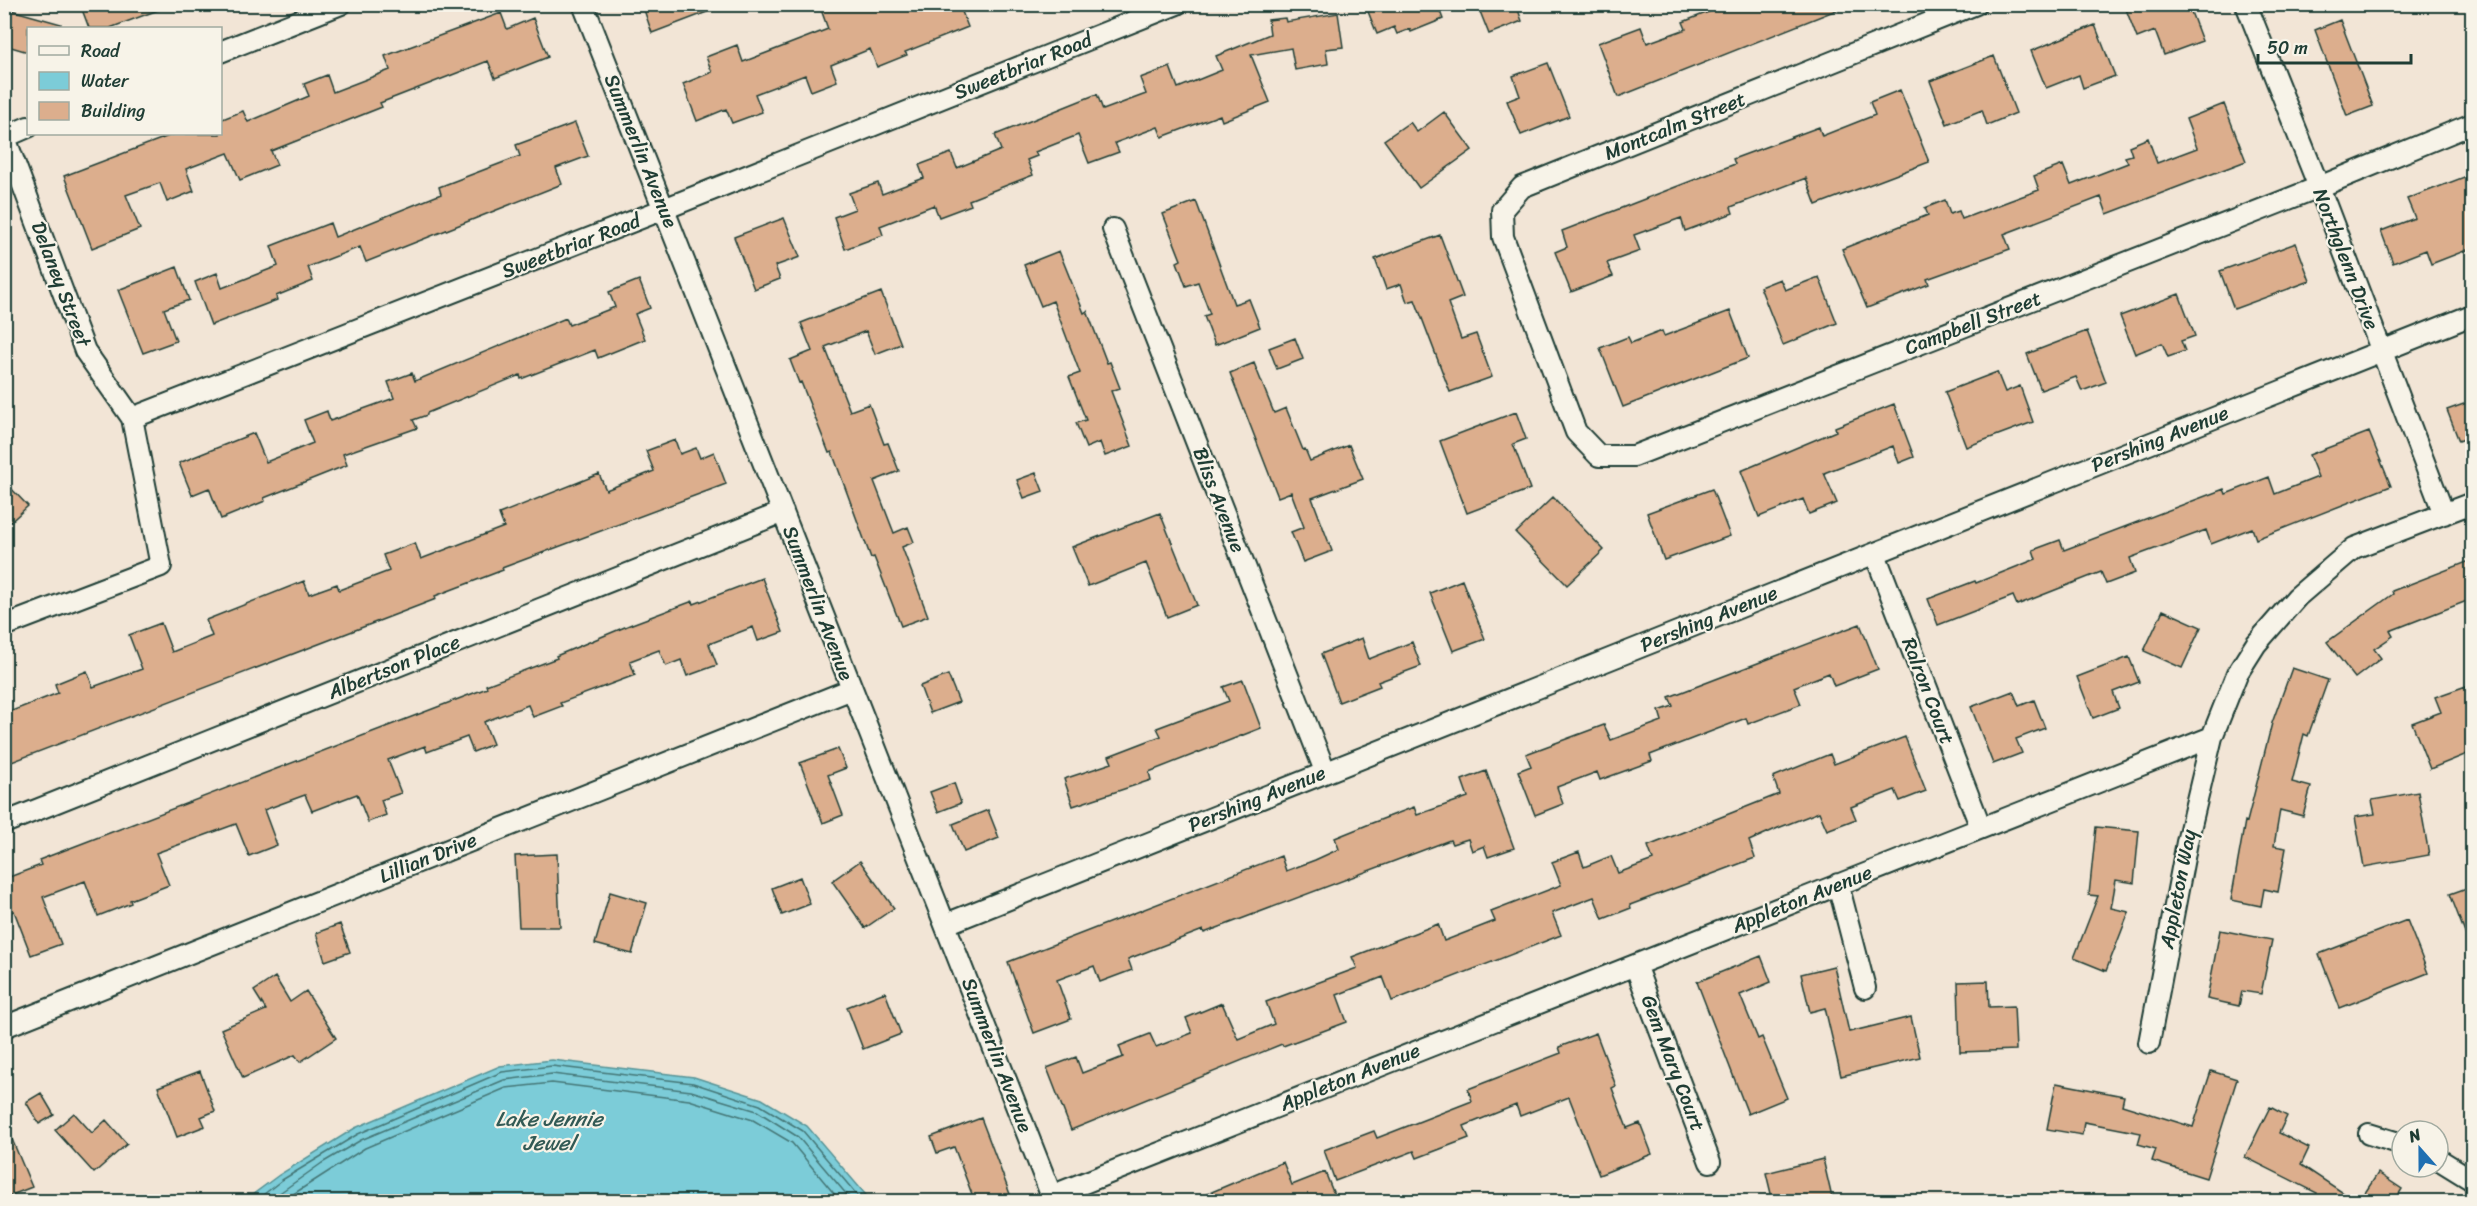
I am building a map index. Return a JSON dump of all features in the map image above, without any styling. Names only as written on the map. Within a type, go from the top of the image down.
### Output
[{"type":"street","points":[[222,51],[340,4]]},
{"type":"street","name":"Summerlin Avenue","points":[[583,4],[1052,1199]]},
{"type":"street","name":"Sweetbriar Road","points":[[132,418],[1177,4]]},
{"type":"street","name":"Montcalm Street","points":[[1539,333],[1503,237],[1502,210],[1522,187],[1976,4]]},
{"type":"street","name":"Northglenn Drive","points":[[2246,4],[2319,187],[2444,514]]},
{"type":"street","name":"Campbell Street","points":[[1539,333],[1576,432],[1599,456],[1634,456],[2319,187],[2472,124]]},
{"type":"street","points":[[5,136],[27,127]]},
{"type":"street","name":"Delaney Street","points":[[4,626],[161,566],[132,418],[85,351],[5,136]]},
{"type":"street","name":"Bliss Avenue","points":[[1113,229],[1325,771]]},
{"type":"street","name":"Pershing Avenue","points":[[946,924],[2472,315]]},
{"type":"street","points":[[2212,737],[2237,674],[2256,644],[2297,597],[2354,548],[2472,503]]},
{"type":"street","name":"Albertson Place","points":[[4,823],[783,512]]},
{"type":"street","name":"Ralron Court","points":[[1875,554],[1981,828]]},
{"type":"street","name":"Lillian Drive","points":[[4,1027],[852,690]]},
{"type":"street","name":"Appleton Avenue","points":[[1052,1199],[2212,737]]},
{"type":"street","name":"Appleton Way","points":[[2149,1043],[2187,842],[2212,737]]},
{"type":"street","points":[[1838,885],[1865,988]]},
{"type":"street","name":"Gem Mary Court","points":[[1635,965],[1710,1162]]},
{"type":"street","points":[[2369,1134],[2390,1140]]},
{"type":"street","points":[[2450,1166],[2472,1180]]},
{"type":"water","name":"Lake Jennie Jewel","points":[[552,1060],[694,1077],[762,1099],[807,1126],[871,1201],[244,1201],[279,1175],[355,1128],[500,1066]]},
{"type":"building","points":[[80,4],[169,4],[169,6],[113,27],[89,27]]},
{"type":"building","points":[[642,4],[723,4],[723,6],[652,33]]},
{"type":"building","points":[[819,4],[959,4],[968,27],[905,52],[907,55],[877,67],[870,49],[831,65],[837,81],[811,91],[805,75],[755,94],[762,112],[732,123],[726,109],[697,121],[683,84],[712,72],[706,57],[737,45],[743,62],[828,29]]},
{"type":"building","points":[[1365,4],[1437,4],[1443,19],[1411,32],[1410,29],[1397,34],[1394,27],[1377,34]]},
{"type":"building","points":[[1491,4],[1516,4],[1522,21],[1489,34],[1479,9]]},
{"type":"building","points":[[1729,4],[1849,5],[1618,97],[1598,43],[1641,27],[1647,43],[1686,29],[1683,22]]},
{"type":"building","points":[[2124,4],[2188,4],[2202,41],[2164,55],[2155,31],[2137,38]]},
{"type":"building","points":[[4,8],[61,24],[60,27],[27,27],[27,52],[4,45]]},
{"type":"building","points":[[501,13],[507,29],[533,18],[548,57],[495,78],[488,61],[380,103],[382,107],[271,151],[277,165],[240,180],[228,153],[186,169],[194,191],[167,202],[160,183],[126,195],[140,229],[92,248],[64,176],[171,135],[222,135],[222,119],[243,111],[248,122],[309,96],[304,84],[327,75],[333,92],[390,70],[385,56]]},
{"type":"building","points":[[1338,13],[1343,47],[1326,49],[1328,64],[1295,70],[1291,48],[1251,55],[1270,102],[1222,121],[1220,115],[1162,137],[1158,127],[1115,143],[1119,152],[1089,163],[1078,135],[1035,152],[1037,156],[1027,160],[1033,175],[969,200],[971,205],[939,217],[934,205],[880,226],[883,235],[845,249],[834,217],[855,209],[849,193],[878,183],[882,194],[924,178],[919,165],[951,153],[957,168],[1001,150],[995,135],[1097,94],[1103,110],[1146,94],[1140,78],[1170,67],[1178,88],[1222,70],[1216,56],[1270,34],[1268,20],[1285,18],[1286,22]]},
{"type":"building","points":[[2340,20],[2373,106],[2347,116],[2315,30]]},
{"type":"building","points":[[2095,25],[2115,76],[2083,88],[2079,75],[2046,88],[2031,51]]},
{"type":"building","points":[[1994,56],[2016,113],[1987,125],[1982,110],[1947,124],[1930,81]]},
{"type":"building","points":[[1548,63],[1569,116],[1521,135],[1507,101],[1520,96],[1513,76]]},
{"type":"building","points":[[1900,90],[1929,162],[1816,205],[1806,178],[1731,207],[1733,213],[1685,231],[1681,218],[1634,235],[1640,251],[1607,263],[1613,276],[1571,292],[1555,252],[1567,247],[1562,231],[1735,164],[1733,159],[1819,127],[1822,136],[1875,115],[1870,102]]},
{"type":"building","points":[[2224,104],[2246,161],[2107,214],[2101,197],[2004,234],[2010,249],[1927,279],[1929,284],[1867,308],[1842,249],[1928,215],[1925,208],[1945,200],[1950,214],[1959,211],[1962,219],[2039,190],[2034,176],[2063,165],[2071,185],[2128,163],[2125,157],[2132,155],[2129,146],[2148,138],[2157,163],[2197,148],[2186,119]]},
{"type":"building","points":[[1444,112],[1472,150],[1419,188],[1384,140],[1410,122],[1417,132]]},
{"type":"building","points":[[575,123],[588,156],[556,168],[562,184],[366,262],[360,247],[308,267],[313,281],[276,296],[277,300],[211,325],[195,282],[217,273],[222,288],[278,266],[271,246],[330,223],[335,237],[441,194],[439,187],[520,156],[516,145]]},
{"type":"building","points":[[2472,174],[2472,248],[2431,264],[2426,250],[2393,263],[2381,231],[2415,218],[2407,199]]},
{"type":"building","points":[[1196,201],[1234,304],[1249,299],[1260,327],[1215,345],[1204,316],[1210,314],[1198,282],[1186,286],[1177,262],[1181,260],[1163,214]]},
{"type":"building","points":[[784,218],[800,257],[775,266],[780,279],[754,289],[734,237]]},
{"type":"building","points":[[1440,235],[1463,297],[1448,303],[1461,339],[1476,334],[1492,377],[1450,392],[1415,300],[1407,302],[1401,284],[1386,289],[1375,259]]},
{"type":"building","points":[[2296,243],[2310,281],[2234,309],[2220,271]]},
{"type":"building","points":[[1059,251],[1084,313],[1087,311],[1107,363],[1110,362],[1120,388],[1111,391],[1132,446],[1105,456],[1100,442],[1086,448],[1076,423],[1086,420],[1069,377],[1080,373],[1053,301],[1041,306],[1024,265]]},
{"type":"building","points":[[177,267],[189,300],[164,309],[176,341],[143,353],[118,290]]},
{"type":"building","points":[[1819,277],[1837,323],[1783,345],[1760,287],[1780,279],[1785,290]]},
{"type":"building","points":[[639,280],[650,308],[635,314],[645,339],[598,358],[595,350],[521,379],[520,375],[427,413],[413,420],[417,428],[343,454],[347,465],[264,498],[265,501],[221,519],[209,488],[192,495],[179,463],[254,433],[266,462],[313,443],[304,420],[327,411],[330,421],[394,398],[388,382],[412,373],[415,381],[566,318],[569,325],[615,307],[609,292]]},
{"type":"building","points":[[881,292],[901,344],[875,354],[866,331],[825,347],[850,411],[869,404],[884,444],[888,443],[899,471],[874,481],[894,533],[908,527],[914,542],[902,547],[928,616],[901,626],[874,557],[871,558],[832,452],[829,453],[790,360],[812,351],[801,323]]},
{"type":"building","points":[[2179,294],[2195,336],[2181,341],[2185,351],[2168,357],[2162,343],[2135,354],[2120,316]]},
{"type":"building","points":[[1730,311],[1748,358],[1623,407],[1600,348],[1628,337],[1631,343],[1662,331],[1664,336]]},
{"type":"building","points":[[2087,331],[2106,382],[2082,391],[2076,377],[2041,390],[2027,354]]},
{"type":"building","points":[[1295,338],[1303,359],[1277,369],[1269,348]]},
{"type":"building","points":[[1254,363],[1274,413],[1286,408],[1303,450],[1305,449],[1310,461],[1349,445],[1363,479],[1312,498],[1332,551],[1303,562],[1291,532],[1304,527],[1291,492],[1278,497],[1230,373]]},
{"type":"building","points":[[1997,372],[2005,392],[2020,386],[2033,422],[1966,447],[1945,392]]},
{"type":"building","points":[[2472,401],[2472,436],[2459,441],[2447,410]]},
{"type":"building","points":[[1894,404],[1914,457],[1899,463],[1893,446],[1824,473],[1837,503],[1809,514],[1803,499],[1759,517],[1741,471],[1836,431],[1835,427]]},
{"type":"building","points":[[1516,412],[1526,439],[1513,444],[1530,489],[1467,513],[1440,441]]},
{"type":"building","points":[[2369,432],[2391,486],[2256,539],[2252,528],[2211,544],[2206,530],[2130,558],[2135,573],[2106,584],[2101,572],[2017,605],[2013,596],[1938,625],[1928,599],[2036,559],[2033,550],[2060,540],[2064,550],[2224,489],[2226,494],[2269,477],[2275,494],[2318,477],[2309,455]]},
{"type":"building","points":[[675,440],[680,454],[696,448],[700,458],[714,452],[726,484],[502,568],[503,570],[435,596],[436,599],[4,765],[4,714],[58,693],[55,684],[87,671],[93,687],[142,669],[129,635],[161,623],[172,652],[212,636],[206,620],[304,581],[309,594],[337,584],[339,590],[389,571],[383,555],[415,543],[421,559],[504,527],[499,514],[599,474],[606,490],[654,471],[646,451]]},
{"type":"building","points":[[1036,473],[1043,491],[1024,498],[1017,480]]},
{"type":"building","points":[[4,481],[28,506],[4,528]]},
{"type":"building","points":[[1712,489],[1730,536],[1664,560],[1647,513]]},
{"type":"building","points":[[1553,497],[1604,550],[1567,585],[1516,533]]},
{"type":"building","points":[[1160,513],[1197,605],[1167,617],[1146,563],[1088,586],[1072,547]]},
{"type":"building","points":[[2472,560],[2472,599],[2390,631],[2393,636],[2374,649],[2381,658],[2355,678],[2327,642],[2393,594],[2392,591]]},
{"type":"building","points":[[762,578],[783,632],[758,641],[753,627],[709,644],[717,665],[687,676],[681,660],[666,666],[659,650],[630,661],[635,675],[560,703],[562,706],[533,717],[528,705],[484,722],[493,744],[473,752],[467,737],[427,752],[425,746],[388,760],[401,793],[381,800],[386,815],[368,822],[357,794],[312,811],[305,795],[264,810],[277,845],[249,856],[236,824],[156,853],[169,885],[130,900],[131,903],[98,916],[85,881],[43,897],[61,944],[31,955],[14,911],[4,914],[4,879],[41,865],[39,860],[487,688],[486,685],[557,658],[556,656],[632,624],[693,601],[694,604]]},
{"type":"building","points":[[1462,580],[1485,639],[1453,651],[1430,593]]},
{"type":"building","points":[[2163,610],[2201,627],[2182,668],[2144,651]]},
{"type":"building","points":[[1860,624],[1878,669],[1834,686],[1829,673],[1794,687],[1801,704],[1748,724],[1746,718],[1650,755],[1652,761],[1600,780],[1597,772],[1557,787],[1563,804],[1535,815],[1518,771],[1531,766],[1526,754],[1604,725],[1611,740],[1662,721],[1659,711],[1673,706],[1669,697]]},
{"type":"building","points":[[1362,638],[1369,659],[1412,642],[1421,666],[1378,682],[1380,686],[1339,702],[1321,654]]},
{"type":"building","points":[[2129,657],[2139,682],[2113,692],[2119,708],[2093,718],[2077,677]]},
{"type":"building","points":[[2292,668],[2328,680],[2308,736],[2304,734],[2292,782],[2311,787],[2303,816],[2280,810],[2274,846],[2286,848],[2278,892],[2264,889],[2261,906],[2231,900],[2245,821],[2247,822],[2272,723]]},
{"type":"building","points":[[948,675],[959,702],[930,713],[920,686]]},
{"type":"building","points":[[1243,680],[1261,728],[1149,772],[1151,780],[1073,806],[1064,779],[1112,763],[1109,756],[1161,736],[1157,728],[1229,701],[1223,687]]},
{"type":"building","points":[[2466,686],[2472,704],[2472,752],[2430,769],[2412,723],[2441,712],[2435,697]]},
{"type":"building","points":[[2013,691],[2019,706],[2034,700],[2045,728],[2016,739],[2022,753],[1993,764],[1971,707]]},
{"type":"building","points":[[1905,737],[1926,791],[1900,801],[1895,790],[1851,807],[1856,819],[1827,830],[1819,812],[1778,828],[1749,841],[1755,858],[1630,905],[1631,908],[1603,919],[1594,897],[1552,913],[1561,935],[1392,1001],[1383,977],[1337,995],[1347,1022],[1283,1046],[1282,1044],[1071,1130],[1047,1068],[1076,1057],[1082,1073],[1123,1057],[1119,1046],[1150,1034],[1156,1047],[1192,1033],[1186,1018],[1222,1003],[1238,1039],[1274,1024],[1266,1002],[1357,968],[1352,957],[1438,924],[1444,941],[1495,921],[1491,912],[1561,885],[1552,862],[1579,852],[1584,867],[1611,856],[1618,873],[1653,860],[1648,846],[1779,794],[1773,777],[1830,754],[1834,764]]},
{"type":"building","points":[[838,749],[846,768],[828,775],[843,815],[823,823],[800,763]]},
{"type":"building","points":[[1486,771],[1514,848],[1488,857],[1484,846],[1472,851],[1468,839],[1452,844],[1450,840],[1204,933],[1203,930],[1128,959],[1132,970],[1100,982],[1094,966],[1057,980],[1071,1019],[1034,1033],[1008,962],[1281,856],[1286,871],[1315,860],[1339,849],[1335,838],[1414,807],[1417,815],[1468,797],[1462,780]]},
{"type":"building","points":[[954,783],[961,803],[938,812],[930,792]]},
{"type":"building","points":[[2418,792],[2429,855],[2364,867],[2355,817],[2375,814],[2372,800]]},
{"type":"building","points":[[988,810],[999,838],[964,852],[953,824]]},
{"type":"building","points":[[2096,827],[2139,831],[2134,883],[2116,880],[2111,908],[2129,912],[2106,971],[2074,958],[2098,896],[2089,895]]},
{"type":"building","points":[[557,854],[560,927],[519,927],[515,856]]},
{"type":"building","points":[[860,861],[894,908],[865,928],[832,881]]},
{"type":"building","points":[[800,877],[810,904],[782,915],[772,888]]},
{"type":"building","points":[[2472,886],[2472,948],[2471,949],[2450,894]]},
{"type":"building","points":[[610,892],[647,903],[632,954],[595,944]]},
{"type":"building","points":[[2407,920],[2428,973],[2340,1008],[2319,954]]},
{"type":"building","points":[[340,924],[350,952],[325,961],[316,933]]},
{"type":"building","points":[[2220,930],[2272,940],[2261,994],[2242,991],[2239,1006],[2207,999]]},
{"type":"building","points":[[1761,956],[1771,982],[1740,995],[1758,1039],[1762,1037],[1787,1098],[1748,1114],[1697,982]]},
{"type":"building","points":[[1834,966],[1849,1032],[1911,1017],[1920,1057],[1841,1076],[1825,1008],[1810,1012],[1801,974]]},
{"type":"building","points":[[275,977],[290,1002],[306,991],[336,1038],[300,1062],[295,1055],[243,1078],[221,1029],[266,1010],[254,991]]},
{"type":"building","points":[[1988,981],[1989,1007],[2014,1006],[2016,1050],[1960,1052],[1958,982]]},
{"type":"building","points":[[885,992],[901,1034],[863,1049],[847,1007]]},
{"type":"building","points":[[1596,1033],[1616,1086],[1612,1088],[1627,1128],[1640,1123],[1652,1154],[1599,1175],[1569,1097],[1520,1116],[1516,1105],[1464,1126],[1469,1138],[1417,1158],[1414,1151],[1335,1181],[1324,1150],[1374,1131],[1377,1138],[1472,1101],[1468,1089],[1561,1053],[1559,1047]]},
{"type":"building","points":[[200,1071],[215,1111],[201,1117],[205,1126],[177,1137],[158,1087]]},
{"type":"building","points":[[2211,1071],[2237,1079],[2206,1178],[2152,1161],[2156,1149],[2138,1144],[2141,1133],[2084,1122],[2082,1135],[2047,1129],[2056,1083],[2124,1096],[2122,1105],[2193,1127]]},
{"type":"building","points":[[41,1093],[54,1115],[39,1124],[26,1102]]},
{"type":"building","points":[[2270,1107],[2287,1116],[2279,1133],[2309,1148],[2301,1165],[2357,1202],[2312,1202],[2317,1193],[2245,1157]]},
{"type":"building","points":[[74,1113],[92,1133],[106,1120],[127,1144],[94,1173],[55,1130]]},
{"type":"building","points":[[981,1118],[1013,1202],[975,1202],[954,1147],[937,1153],[931,1137]]},
{"type":"building","points":[[4,1120],[32,1187],[4,1198]]},
{"type":"building","points":[[1823,1159],[1833,1202],[1773,1202],[1766,1173]]},
{"type":"building","points":[[1283,1162],[1292,1185],[1325,1172],[1337,1202],[1188,1202]]},
{"type":"building","points":[[2378,1173],[2402,1189],[2394,1202],[2359,1202]]}]
